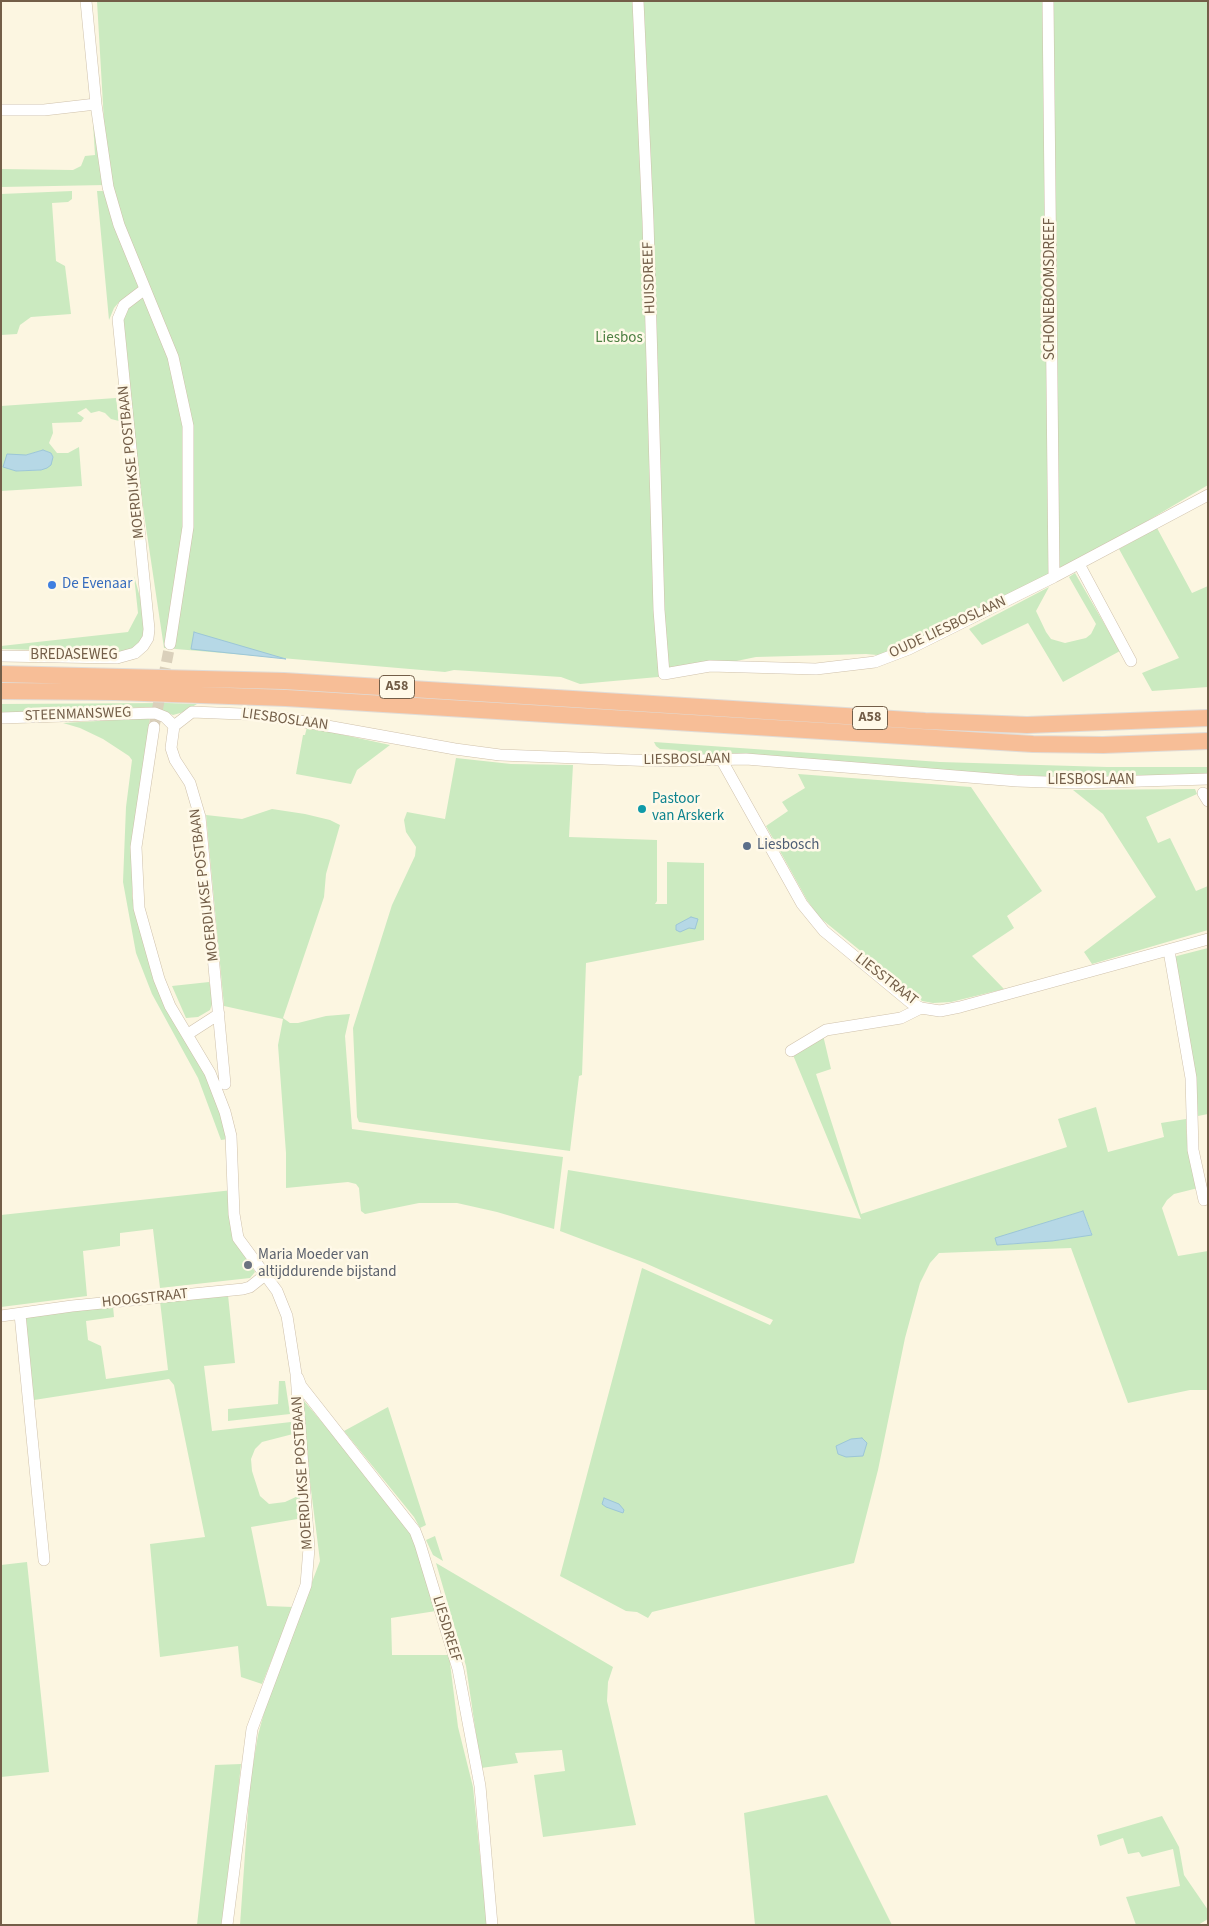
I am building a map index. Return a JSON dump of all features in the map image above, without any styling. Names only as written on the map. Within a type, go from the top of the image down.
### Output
[{"type":"highway","name":"A58","points":[[1,667],[46,675]]},
{"type":"highway","name":"A58","points":[[1,674],[284,680],[925,721],[1027,725],[1208,718]]},
{"type":"highway","name":"A58","points":[[1,691],[116,692],[286,698],[1034,744],[1103,745],[1208,741]]},
{"type":"street","points":[[86,1],[96,104],[108,186],[119,225],[173,357],[188,426],[190,445],[188,527],[170,644]]},
{"type":"street","name":"HUISDREEF","points":[[638,1],[648,222],[658,600],[664,674]]},
{"type":"street","name":"SCHONEBOOMSDREEF","points":[[1048,1],[1054,577]]},
{"type":"street","points":[[1,110],[44,110],[96,104]]},
{"type":"street","name":"MOERDIJKSE POSTBAAN","points":[[144,646],[149,628],[118,319],[124,305],[145,289]]},
{"type":"street","name":"OUDE LIESBOSLAAN","points":[[664,674],[710,666],[816,669],[875,662],[909,649],[1054,577],[1208,495]]},
{"type":"street","points":[[1078,564],[1131,661]]},
{"type":"street","name":"BREDASEWEG","points":[[1,656],[116,658],[135,653],[144,646]]},
{"type":"street","name":"LIESBOSLAAN","points":[[174,726],[192,712],[204,711],[266,715],[455,749],[500,755],[647,760],[721,759],[1017,781],[1075,782],[1208,779]]},
{"type":"street","name":"STEENMANSWEG","points":[[1,718],[155,713],[165,717],[174,726]]},
{"type":"street","name":"MOERDIJKSE POSTBAAN","points":[[174,726],[171,748],[175,760],[190,783],[200,818],[220,1014],[225,1084]]},
{"type":"street","name":"MOERDIJKSE POSTBAAN","points":[[154,727],[136,847],[139,908],[159,979],[170,1006],[210,1073],[226,1112],[231,1136],[234,1214],[238,1238],[276,1291],[287,1316],[296,1374],[309,1567],[306,1585],[261,1700],[252,1729],[228,1925]]},
{"type":"street","name":"LIESSTRAAT","points":[[721,759],[802,904],[824,930],[911,1003],[921,1008],[940,1011],[960,1007],[1208,939]]},
{"type":"street","points":[[1169,951],[1190,1078],[1193,1150],[1204,1200]]},
{"type":"street","points":[[791,1051],[826,1030],[901,1018],[911,1015],[921,1008]]},
{"type":"street","points":[[188,1034],[220,1014]]},
{"type":"street","name":"HOOGSTRAAT","points":[[1,1316],[72,1306],[243,1289],[250,1287],[265,1274]]},
{"type":"street","points":[[20,1314],[44,1560]]},
{"type":"street","name":"LIESDREEF","points":[[296,1374],[302,1386],[415,1531],[420,1544],[458,1669],[480,1786],[492,1925]]},
{"type":"green space","name":"Liesbos","points":[[97,1],[1208,1],[1208,485],[1105,546],[900,657],[866,654],[756,657],[658,677],[580,684],[561,677],[454,670],[445,672],[164,648],[137,467],[120,301],[114,308],[109,320],[97,191],[108,191]]},
{"type":"green space","points":[[92,106],[106,185],[1,187],[1,169],[73,170],[81,166],[85,156],[95,155]]},
{"type":"green space","points":[[72,191],[72,199],[68,202],[52,203],[56,261],[65,266],[71,314],[31,317],[20,325],[17,334],[1,335],[1,194]]},
{"type":"green space","points":[[116,398],[119,421],[111,419],[105,413],[99,411],[91,413],[86,408],[77,413],[84,418],[81,422],[52,423],[53,433],[49,443],[57,453],[68,453],[79,447],[82,486],[1,491],[1,406]],"holes":[[[43,450],[51,453],[53,457],[41,470],[16,471],[26,455]]]},
{"type":"green space","points":[[1157,528],[1192,593],[1208,586],[1208,687],[1152,691],[1142,673],[1179,658],[1119,549]]},
{"type":"green space","points":[[1075,573],[1120,651],[1063,682],[1028,623],[982,645],[969,629],[1049,587],[1036,611],[1051,639],[1065,643],[1086,638],[1091,634],[1096,624],[1069,577]]},
{"type":"green space","points":[[134,576],[146,618],[145,636],[133,650],[117,652],[1,649],[1,646],[128,632],[138,613]]},
{"type":"green space","points":[[1,704],[197,704],[184,712],[173,715],[152,707],[1,713]]},
{"type":"green space","points":[[150,718],[134,826],[132,896],[140,931],[210,1081],[228,1139],[221,1140],[198,1078],[152,994],[136,953],[123,882],[126,807],[132,760],[103,739],[80,728],[63,723]]},
{"type":"green space","points":[[307,727],[390,745],[357,770],[351,784],[296,774],[303,735],[305,735]]},
{"type":"green space","points":[[654,742],[940,762],[1107,767],[1208,767],[1208,774],[1059,777],[960,772],[725,753],[690,756],[677,750],[660,749]]},
{"type":"green space","points":[[456,758],[511,764],[573,765],[569,837],[657,840],[657,901],[655,904],[667,904],[667,862],[704,863],[704,940],[586,963],[582,1075],[579,1076],[570,1151],[359,1122],[357,1117],[353,1028],[392,905],[415,856],[416,847],[406,832],[404,820],[407,812],[445,819]]},
{"type":"green space","points":[[798,774],[971,787],[1042,891],[1007,916],[1014,928],[972,956],[1004,989],[951,1002],[933,1003],[922,1001],[819,917],[807,900],[766,826],[788,811],[782,802],[805,788]]},
{"type":"green space","points":[[1195,789],[1197,794],[1146,817],[1158,843],[1170,838],[1196,891],[1208,886],[1208,930],[1092,964],[1084,952],[1156,897],[1103,814],[1073,790]]},
{"type":"green space","points":[[272,809],[305,814],[330,820],[340,825],[326,874],[324,897],[283,1018],[290,1023],[298,1023],[326,1016],[350,1014],[345,1036],[352,1129],[563,1157],[554,1229],[497,1212],[457,1203],[419,1203],[365,1214],[361,1211],[359,1188],[356,1184],[348,1182],[286,1188],[286,1153],[278,1045],[283,1019],[224,1006],[206,815],[242,819]]},
{"type":"green space","points":[[1208,948],[1208,1114],[1193,1117],[1173,957]]},
{"type":"green space","points":[[209,982],[214,998],[210,1010],[198,1017],[186,1018],[172,986]]},
{"type":"green space","points":[[823,1035],[831,1069],[816,1074],[861,1214],[1067,1147],[1058,1119],[1096,1107],[1108,1152],[1164,1137],[1161,1123],[1186,1119],[1187,1141],[1198,1188],[1174,1194],[1162,1208],[1178,1256],[1208,1251],[1208,1390],[1190,1390],[1128,1403],[1071,1248],[939,1253],[930,1263],[920,1283],[905,1338],[878,1470],[854,1563],[652,1612],[648,1618],[637,1612],[626,1611],[560,1576],[642,1268],[770,1325],[773,1320],[645,1263],[560,1231],[568,1170],[861,1219],[793,1055]],"holes":[[[1083,1211],[1092,1234],[1052,1241],[998,1245],[995,1239]]]},
{"type":"green space","points":[[233,1190],[241,1250],[255,1272],[250,1278],[160,1288],[153,1229],[120,1233],[120,1246],[83,1251],[87,1296],[1,1307],[1,1215]]},
{"type":"green space","points":[[228,1295],[235,1363],[204,1366],[212,1431],[291,1422],[293,1434],[262,1442],[255,1449],[251,1459],[252,1471],[260,1496],[269,1504],[285,1502],[298,1496],[300,1492],[303,1518],[251,1527],[267,1606],[293,1607],[262,1684],[241,1677],[238,1646],[160,1657],[150,1544],[205,1537],[174,1385],[169,1379],[34,1400],[24,1317],[113,1306],[114,1317],[86,1321],[88,1340],[101,1346],[106,1379],[168,1370],[160,1301]]},
{"type":"green space","points":[[279,1381],[285,1381],[290,1414],[228,1421],[228,1409],[278,1404]]},
{"type":"green space","points":[[299,1395],[361,1468],[410,1533],[413,1540],[436,1611],[391,1618],[392,1655],[449,1655],[458,1727],[473,1787],[487,1925],[240,1925],[250,1783],[258,1735],[268,1698],[320,1561]]},
{"type":"green space","points":[[388,1407],[426,1525],[420,1528],[414,1517],[344,1431]]},
{"type":"green space","points":[[435,1536],[443,1561],[433,1555],[426,1540]]},
{"type":"green space","points":[[27,1562],[49,1772],[1,1777],[1,1565]]},
{"type":"green space","points":[[436,1563],[613,1667],[608,1682],[607,1701],[636,1825],[543,1837],[534,1775],[565,1771],[562,1750],[515,1753],[518,1763],[481,1768],[466,1666]]},
{"type":"green space","points":[[241,1764],[224,1925],[197,1925],[215,1765]]},
{"type":"green space","points":[[827,1795],[892,1925],[755,1925],[744,1813]]},
{"type":"green space","points":[[1162,1816],[1179,1847],[1184,1875],[1208,1910],[1208,1919],[1198,1925],[1136,1925],[1126,1897],[1180,1886],[1173,1849],[1142,1857],[1139,1852],[1128,1854],[1123,1838],[1100,1846],[1097,1835]]},
{"type":"water","points":[[43,450],[51,453],[53,457],[51,465],[47,468],[16,471],[3,467],[7,454],[26,455]]},
{"type":"water","points":[[194,632],[197,633],[286,659],[191,649]]},
{"type":"water","points":[[691,917],[698,919],[695,929],[689,928],[680,932],[676,930],[676,925]]},
{"type":"water","points":[[1083,1211],[1092,1235],[1052,1241],[997,1245],[995,1238]]},
{"type":"water","points":[[862,1438],[867,1443],[863,1456],[846,1457],[838,1454],[836,1446],[851,1439]]},
{"type":"water","points":[[604,1498],[619,1504],[624,1510],[623,1513],[602,1504]]},
{"type":"tunnel","points":[[154,727],[170,644]]},
{"type":"place","name":"De Evenaar","points":[[52,585]]},
{"type":"place","name":"Pastoor van Arskerk","points":[[642,809]]},
{"type":"place","name":"Liesbosch","points":[[747,846]]},
{"type":"place","name":"Maria Moeder van altijddurende bijstand","points":[[248,1265]]}]
